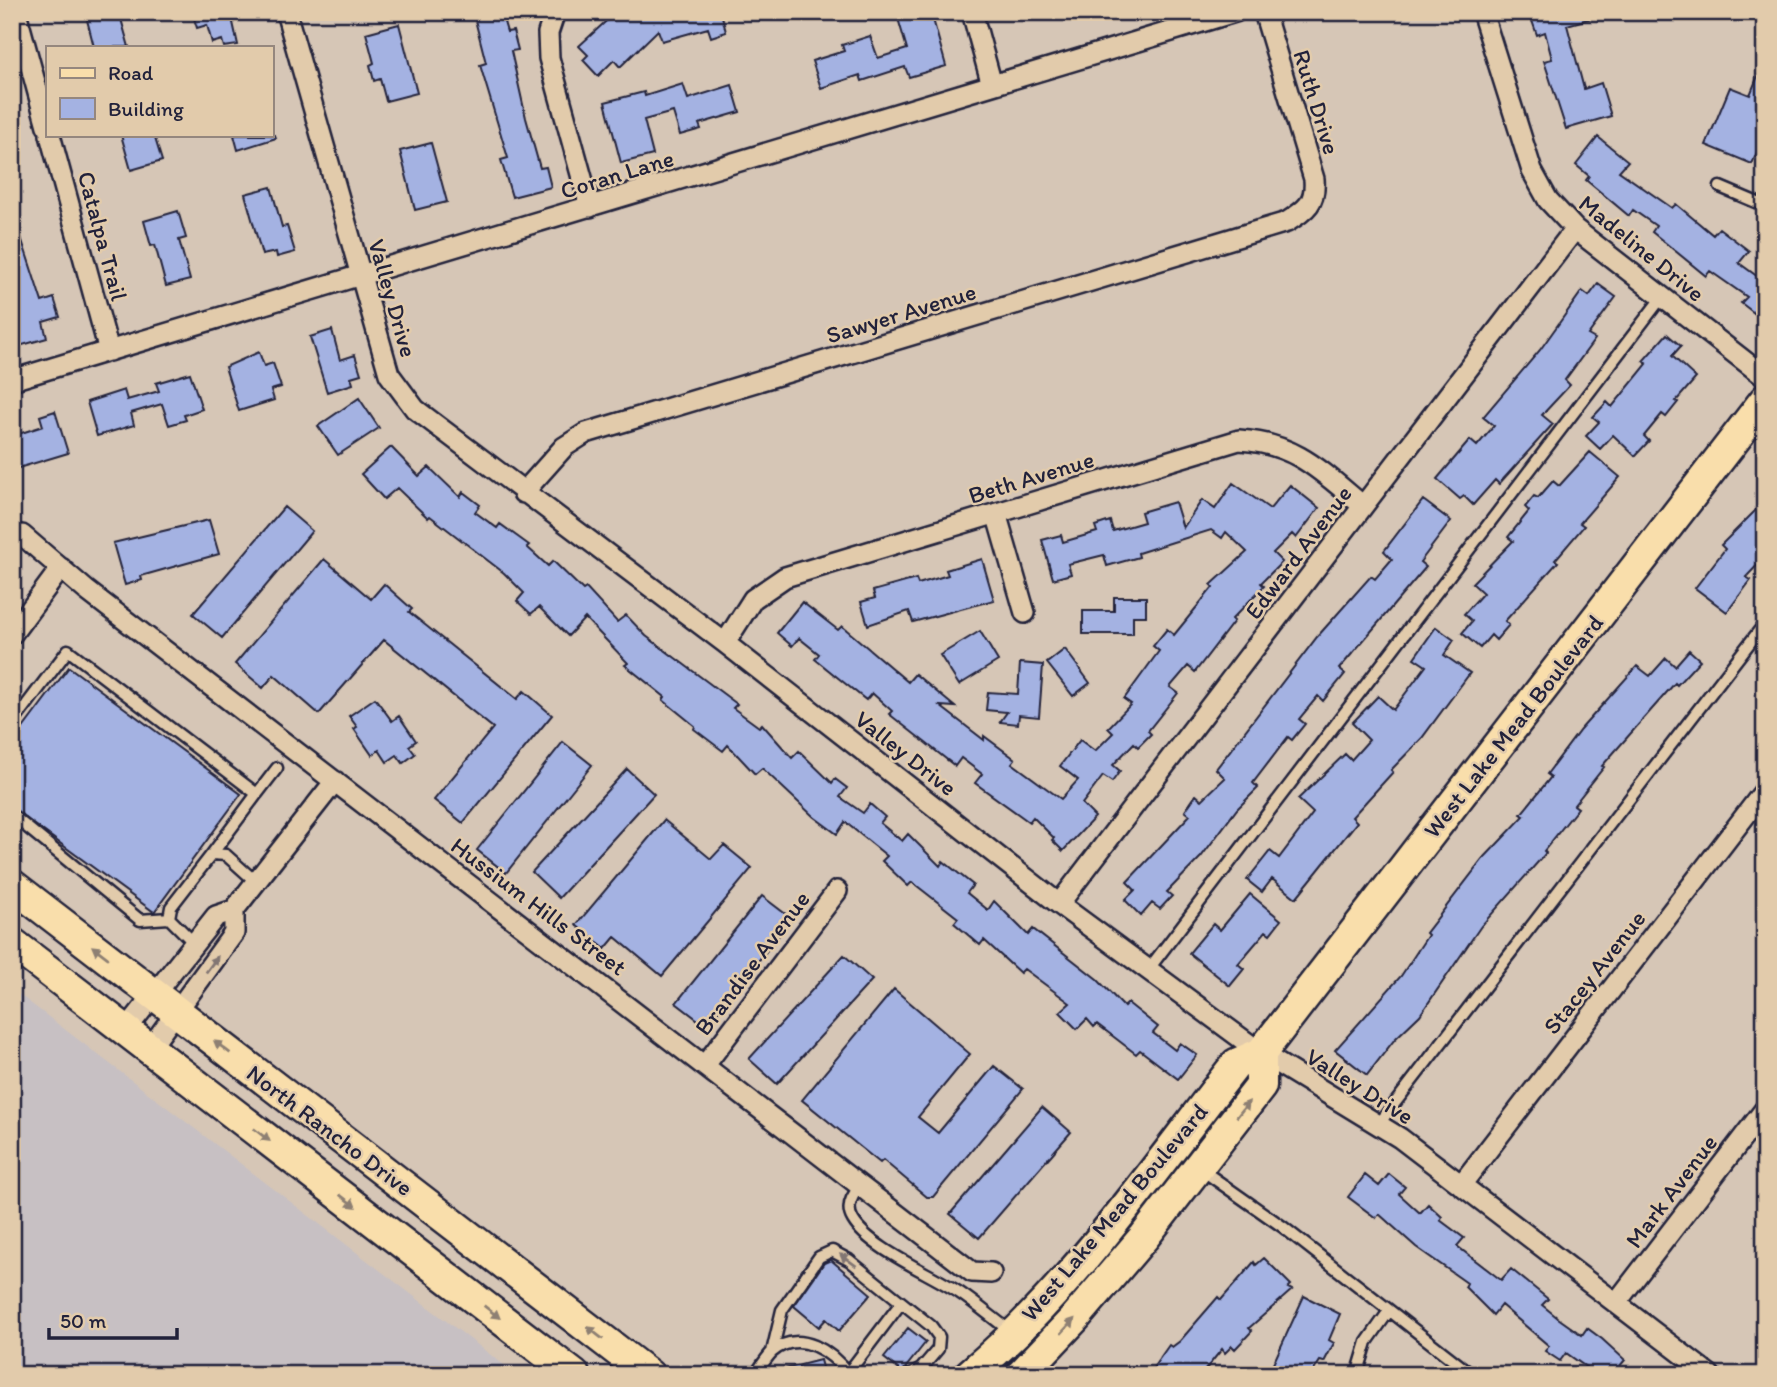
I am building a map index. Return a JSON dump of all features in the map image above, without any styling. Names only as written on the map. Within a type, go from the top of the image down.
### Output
[{"type":"main road","name":"West Lake Mead Boulevard","points":[[968,1375],[1013,1333],[1099,1238],[1236,1064],[1261,1053],[1765,400]]},
{"type":"main road","name":"North Rancho Drive","points":[[12,885],[649,1375]]},
{"type":"main road","name":"North Rancho Drive","points":[[12,943],[574,1375]]},
{"type":"main road","name":"West Lake Mead Boulevard","points":[[1021,1375],[1107,1281],[1261,1086],[1261,1053]]},
{"type":"street","points":[[16,12],[46,122]]},
{"type":"street","name":"Valley Drive","points":[[286,12],[389,374],[415,410],[725,643],[1059,904],[1261,1053],[1378,1125],[1461,1185],[1710,1375]]},
{"type":"street","points":[[555,12],[548,33],[549,58],[590,207]]},
{"type":"street","points":[[972,12],[992,85]]},
{"type":"street","name":"Coran Lane","points":[[12,380],[1235,12]]},
{"type":"street","name":"Ruth Drive","points":[[1264,12],[1314,179],[1315,193],[1310,207]]},
{"type":"street","name":"Madeline Drive","points":[[1482,12],[1532,172],[1548,200],[1575,229],[1765,377]]},
{"type":"street","name":"Catalpa Trail","points":[[50,136],[109,351]]},
{"type":"street","name":"Sawyer Avenue","points":[[523,493],[564,447],[586,433],[1287,222],[1310,207]]},
{"type":"street","name":"Edward Avenue","points":[[1059,904],[1575,229]]},
{"type":"street","name":"Beth Avenue","points":[[725,643],[753,599],[785,577],[1239,440],[1265,442],[1289,449],[1310,462],[1363,506]]},
{"type":"street","points":[[996,513],[1025,613]]},
{"type":"street","name":"Hussium Hills Street","points":[[22,535],[61,568],[972,1272],[991,1273]]},
{"type":"street","points":[[12,634],[61,568]]},
{"type":"street","points":[[125,1030],[216,916],[233,910],[335,780]]},
{"type":"street","name":"Stacey Avenue","points":[[1461,1185],[1765,790]]},
{"type":"street","name":"Brandise Avenue","points":[[705,1065],[837,891]]},
{"type":"street","points":[[150,1048],[234,933],[233,910]]},
{"type":"street","name":"Mark Avenue","points":[[1616,1303],[1765,1109]]},
{"type":"lane","points":[[1720,187],[1765,206]]},
{"type":"lane","points":[[1148,970],[1662,297]]},
{"type":"lane","points":[[1378,1125],[1765,623]]},
{"type":"lane","points":[[12,724],[68,650],[257,794],[259,790]]},
{"type":"lane","points":[[169,918],[171,907],[277,768]]},
{"type":"lane","points":[[12,815],[140,920],[169,918],[194,943]]},
{"type":"lane","points":[[212,854],[226,855],[256,882]]},
{"type":"lane","points":[[1198,1167],[1283,1227],[1472,1375]]},
{"type":"lane","points":[[861,1185],[849,1205],[851,1217],[860,1229],[895,1256],[960,1293],[1013,1333]]},
{"type":"lane","points":[[755,1375],[772,1352],[782,1310],[825,1252],[836,1252],[931,1326],[939,1337],[938,1349],[920,1369],[910,1375]]},
{"type":"lane","points":[[772,1352],[786,1344],[803,1343],[824,1348],[848,1374],[901,1303]]},
{"type":"lane","points":[[1357,1375],[1367,1342],[1390,1311]]},
{"type":"shaded area","points":[[12,989],[517,1375],[12,1375]]},
{"type":"building","points":[[85,12],[119,12],[129,46],[94,46]]},
{"type":"building","points":[[192,12],[239,12],[239,16],[232,18],[238,45],[224,46],[222,40],[212,43],[207,25],[197,28]]},
{"type":"building","points":[[473,12],[501,12],[507,32],[513,31],[518,50],[511,51],[526,118],[540,168],[546,167],[551,187],[512,197],[501,160],[508,158],[480,65],[486,63]]},
{"type":"building","points":[[616,12],[721,12],[726,32],[711,37],[708,28],[662,41],[658,30],[620,67],[614,60],[598,76],[583,60],[588,55],[579,46]]},
{"type":"building","points":[[906,12],[931,12],[946,66],[909,77],[905,67],[862,81],[860,75],[821,88],[812,61],[844,51],[842,45],[870,36],[878,58],[907,49],[897,15]]},
{"type":"building","points":[[1539,12],[1599,12],[1599,16],[1567,25],[1584,89],[1601,83],[1611,116],[1566,129],[1544,61],[1552,59],[1545,32],[1537,35],[1530,15]]},
{"type":"building","points":[[399,24],[417,93],[386,101],[380,79],[374,81],[370,65],[374,63],[366,33]]},
{"type":"building","points":[[1765,59],[1765,150],[1759,148],[1752,164],[1706,145],[1730,87],[1750,95]]},
{"type":"building","points":[[683,84],[688,99],[732,85],[740,112],[699,124],[701,129],[680,135],[673,112],[644,120],[653,155],[621,163],[605,102],[644,92],[645,96]]},
{"type":"building","points":[[275,135],[276,138],[238,150],[234,136]]},
{"type":"building","points":[[121,136],[154,136],[162,161],[131,170]]},
{"type":"building","points":[[1598,137],[1628,161],[1619,171],[1672,208],[1676,204],[1713,235],[1719,228],[1749,251],[1739,263],[1765,282],[1765,307],[1758,316],[1741,303],[1747,297],[1710,271],[1706,276],[1652,232],[1656,226],[1633,210],[1629,216],[1586,180],[1589,176],[1576,165]]},
{"type":"building","points":[[431,143],[447,202],[415,210],[400,151]]},
{"type":"building","points":[[271,187],[282,227],[287,226],[295,252],[277,257],[276,252],[262,255],[245,194]]},
{"type":"building","points":[[178,211],[186,238],[179,240],[190,280],[166,286],[155,245],[151,246],[144,221]]},
{"type":"building","points":[[17,225],[42,302],[54,298],[60,317],[43,322],[47,338],[12,348],[12,226]]},
{"type":"building","points":[[1598,284],[1616,297],[1588,335],[1595,339],[1565,380],[1570,385],[1542,415],[1553,424],[1499,484],[1495,480],[1473,505],[1464,496],[1460,499],[1437,479],[1470,440],[1477,446],[1494,426],[1483,417],[1540,350],[1582,291],[1589,296]]},
{"type":"building","points":[[332,330],[340,360],[355,355],[361,374],[351,377],[353,384],[327,392],[310,337]]},
{"type":"building","points":[[1667,334],[1681,346],[1672,356],[1696,378],[1666,417],[1662,414],[1644,436],[1649,441],[1635,456],[1613,435],[1600,449],[1586,436],[1599,422],[1593,417],[1607,402],[1612,407],[1647,364],[1643,361]]},
{"type":"building","points":[[259,352],[264,366],[273,363],[281,387],[271,390],[274,400],[239,411],[225,367]]},
{"type":"building","points":[[190,373],[202,409],[184,415],[186,420],[169,425],[162,404],[131,413],[134,425],[97,436],[87,402],[124,390],[127,400],[159,391],[156,383]]},
{"type":"building","points":[[359,398],[379,428],[338,455],[318,426]]},
{"type":"building","points":[[55,411],[68,453],[12,470],[12,436],[43,426],[40,416]]},
{"type":"building","points":[[391,447],[419,476],[429,467],[460,497],[463,492],[480,505],[475,512],[497,528],[500,524],[529,545],[527,547],[548,566],[553,561],[583,590],[586,588],[617,622],[626,615],[646,636],[737,704],[733,708],[759,727],[762,724],[792,758],[799,751],[832,783],[835,779],[847,788],[840,797],[863,813],[870,804],[885,817],[880,823],[902,841],[908,834],[940,866],[943,861],[973,885],[967,893],[988,910],[994,901],[1028,935],[1033,929],[1097,979],[1124,1007],[1128,1003],[1158,1027],[1153,1033],[1175,1050],[1180,1043],[1197,1055],[1178,1079],[1140,1050],[1136,1054],[1097,1024],[1094,1027],[1087,1019],[1077,1029],[1060,1012],[1070,1003],[1024,969],[1020,973],[984,940],[980,945],[954,923],[958,918],[912,882],[908,886],[882,861],[887,856],[845,822],[837,834],[814,817],[762,768],[755,774],[728,745],[723,751],[694,729],[695,726],[663,700],[665,697],[625,665],[628,663],[585,618],[568,636],[539,607],[531,614],[517,601],[524,593],[504,573],[430,516],[428,518],[397,488],[384,499],[361,474]]},
{"type":"building","points":[[1590,452],[1620,477],[1580,523],[1584,526],[1555,560],[1558,562],[1505,621],[1509,625],[1496,640],[1491,635],[1480,648],[1462,633],[1472,621],[1464,614],[1483,593],[1472,583],[1513,541],[1508,537],[1529,511],[1525,507],[1534,496],[1538,498],[1553,481],[1559,486]]},
{"type":"building","points":[[1233,483],[1270,509],[1290,485],[1319,508],[1296,538],[1292,534],[1273,553],[1282,562],[1261,583],[1264,586],[1232,619],[1234,621],[1195,672],[1188,666],[1170,687],[1178,693],[1148,731],[1151,734],[1138,747],[1134,743],[1113,765],[1120,771],[1112,782],[1103,776],[1082,804],[1095,817],[1063,851],[1033,817],[1029,822],[975,783],[982,774],[961,758],[955,766],[889,714],[892,711],[872,693],[866,700],[815,659],[819,654],[799,638],[792,646],[777,633],[802,602],[838,630],[842,626],[908,682],[915,674],[955,707],[940,706],[984,740],[984,736],[1015,759],[1012,763],[1061,799],[1078,780],[1060,766],[1080,740],[1095,751],[1113,733],[1108,728],[1131,704],[1124,699],[1159,651],[1153,646],[1167,629],[1174,635],[1213,587],[1211,585],[1247,552],[1226,532],[1222,538],[1211,530],[1138,553],[1139,557],[1107,566],[1104,555],[1068,564],[1071,574],[1053,579],[1042,540],[1061,535],[1063,542],[1097,532],[1095,526],[1110,521],[1113,531],[1144,522],[1141,512],[1175,502],[1183,528],[1202,500],[1215,509]]},
{"type":"building","points":[[1423,500],[1451,521],[1420,562],[1426,567],[1339,669],[1345,674],[1323,701],[1318,696],[1299,719],[1305,724],[1292,740],[1288,737],[1253,783],[1258,788],[1237,809],[1201,857],[1167,892],[1172,896],[1160,909],[1152,903],[1141,916],[1125,900],[1135,890],[1127,882],[1190,815],[1185,811],[1196,795],[1202,800],[1225,778],[1216,769],[1317,637],[1371,576],[1375,579],[1392,559],[1384,551]]},
{"type":"building","points":[[1765,501],[1765,557],[1746,577],[1751,580],[1727,612],[1695,588],[1725,549],[1721,545]]},
{"type":"building","points":[[284,507],[312,531],[222,638],[193,614]]},
{"type":"building","points":[[209,520],[219,554],[141,576],[142,580],[125,585],[113,543]]},
{"type":"building","points":[[324,559],[371,599],[384,584],[412,609],[409,612],[517,699],[524,691],[552,715],[463,823],[434,800],[493,728],[384,640],[319,714],[274,675],[263,688],[235,664]]},
{"type":"building","points":[[982,559],[994,600],[913,622],[909,611],[868,625],[861,602],[875,598],[873,591],[916,579],[918,584],[948,575],[946,570]]},
{"type":"building","points":[[1114,597],[1146,597],[1146,616],[1133,616],[1133,634],[1083,634],[1083,611],[1114,611]]},
{"type":"building","points":[[1436,627],[1454,640],[1444,655],[1470,673],[1422,738],[1352,817],[1357,822],[1296,898],[1272,879],[1262,892],[1247,880],[1270,851],[1279,858],[1313,813],[1298,799],[1345,754],[1351,760],[1369,740],[1352,723],[1378,696],[1393,710],[1426,666],[1414,658]]},
{"type":"building","points":[[980,631],[998,661],[959,685],[940,655]]},
{"type":"building","points":[[1065,649],[1090,683],[1073,696],[1047,663]]},
{"type":"building","points":[[1689,650],[1700,660],[1677,685],[1675,683],[1602,766],[1604,767],[1574,805],[1578,808],[1544,851],[1546,853],[1481,926],[1420,1015],[1395,1039],[1367,1075],[1335,1050],[1401,976],[1428,935],[1426,933],[1483,859],[1524,816],[1521,814],[1551,777],[1547,774],[1580,730],[1637,666],[1650,676],[1666,658],[1675,666]]},
{"type":"building","points":[[1020,663],[1043,665],[1039,717],[1019,715],[1018,724],[1000,722],[1007,712],[986,710],[988,692],[1018,694]]},
{"type":"building","points":[[69,667],[241,794],[154,912],[12,808],[12,743]]},
{"type":"building","points":[[375,698],[392,721],[399,716],[416,741],[409,746],[415,754],[403,763],[397,755],[387,762],[379,750],[372,755],[354,729],[357,727],[349,716]]},
{"type":"building","points":[[563,742],[592,765],[506,873],[477,850]]},
{"type":"building","points":[[627,769],[654,794],[559,898],[532,872]]},
{"type":"building","points":[[664,820],[711,859],[724,845],[752,868],[662,976],[615,937],[605,949],[576,925]]},
{"type":"building","points":[[1250,894],[1281,920],[1270,934],[1266,931],[1238,964],[1244,969],[1230,986],[1189,953],[1213,924],[1220,930]]},
{"type":"building","points":[[762,896],[792,919],[706,1026],[676,1003]]},
{"type":"building","points":[[844,955],[872,980],[777,1084],[749,1059]]},
{"type":"building","points":[[894,989],[970,1054],[918,1117],[938,1133],[994,1066],[1023,1089],[933,1197],[927,1197],[883,1160],[880,1163],[802,1100]]},
{"type":"building","points":[[1042,1107],[1071,1132],[979,1238],[950,1214]]},
{"type":"building","points":[[1389,1174],[1405,1187],[1399,1194],[1420,1213],[1428,1204],[1442,1217],[1440,1220],[1464,1238],[1457,1246],[1501,1280],[1511,1269],[1548,1299],[1542,1305],[1558,1318],[1582,1335],[1587,1328],[1602,1339],[1625,1360],[1619,1367],[1628,1375],[1597,1375],[1566,1353],[1560,1361],[1545,1351],[1549,1346],[1501,1305],[1493,1315],[1465,1287],[1467,1283],[1416,1247],[1379,1214],[1376,1218],[1348,1197],[1365,1175],[1379,1186]]},
{"type":"building","points":[[1264,1258],[1291,1285],[1288,1288],[1292,1290],[1249,1328],[1252,1331],[1235,1349],[1232,1346],[1225,1353],[1222,1349],[1201,1375],[1148,1375],[1169,1345],[1172,1347],[1180,1341],[1218,1297],[1221,1300],[1254,1262],[1256,1265]]},
{"type":"building","points":[[831,1260],[871,1294],[839,1331],[826,1319],[819,1327],[794,1306],[824,1263]]},
{"type":"building","points":[[1304,1296],[1340,1314],[1329,1340],[1334,1343],[1324,1362],[1320,1361],[1311,1375],[1268,1375]]},
{"type":"building","points":[[908,1328],[926,1342],[902,1372],[884,1358]]},
{"type":"building","points":[[820,1360],[824,1375],[782,1375],[781,1370]]}]
